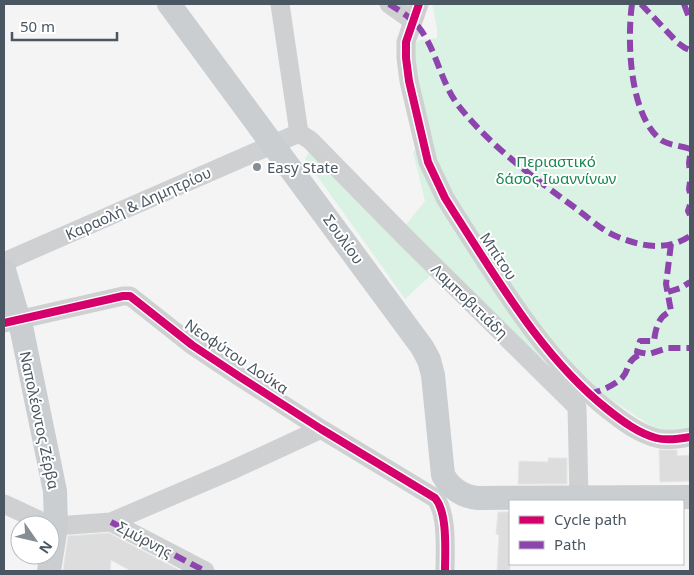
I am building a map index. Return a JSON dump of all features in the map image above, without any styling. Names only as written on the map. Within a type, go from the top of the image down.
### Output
[{"type":"main road","name":"Σουλίου","points":[[169,4],[407,324],[426,353],[433,375],[443,475]]},
{"type":"main road","name":"Ναπολέοντος Ζέρβα","points":[[4,270],[12,322],[56,492],[56,515]]},
{"type":"main road","points":[[443,475],[450,485],[464,495],[483,498],[690,497]]},
{"type":"street","points":[[280,4],[299,133]]},
{"type":"street","points":[[389,4],[416,12]]},
{"type":"street","name":"Μπίτου","points":[[416,12],[406,42],[407,68],[428,162],[445,198],[485,260],[552,355],[589,394],[624,422],[649,435],[668,440],[690,437]]},
{"type":"street","name":"Καραολή & Δημητρίου","points":[[4,262],[299,133]]},
{"type":"street","name":"Λαμποβιτιάδη","points":[[299,133],[310,140],[577,407],[579,497]]},
{"type":"street","name":"Νεοφύτου Δούκα","points":[[12,322],[123,296],[130,296],[192,345],[321,429],[428,493]]},
{"type":"street","points":[[60,526],[112,522],[321,429]]},
{"type":"street","points":[[443,475],[428,493],[438,502],[442,512],[445,563]]},
{"type":"street","points":[[445,563],[448,517],[451,509],[464,495]]},
{"type":"street","points":[[4,504],[28,515]]},
{"type":"street","name":"Σμύρνης","points":[[112,522],[205,571]]},
{"type":"green space","name":"Περιαστικό δάσος Ιωαννίνων","points":[[432,4],[690,4],[690,431],[669,432],[651,426],[594,388],[554,348],[539,359],[405,226],[425,201],[413,152],[425,141],[412,75],[415,43],[420,40],[437,38]]},
{"type":"green space","points":[[309,152],[432,274],[405,299],[305,159]]},
{"type":"building","points":[[659,450],[677,450],[677,456],[690,455],[690,481],[660,482]]},
{"type":"building","points":[[548,458],[567,458],[567,484],[518,484],[519,461],[548,462]]},
{"type":"building","points":[[498,512],[509,512],[510,571],[497,571],[499,535],[496,534]]},
{"type":"building","points":[[109,533],[181,571],[131,571],[111,560],[110,571],[63,571],[68,536]]},
{"type":"marked path","points":[[389,4],[414,22],[421,31],[433,51],[446,85],[470,120],[528,172],[601,228],[618,237],[646,245],[664,246],[690,236]]},
{"type":"marked path","points":[[632,4],[630,19],[631,56],[636,95],[642,113],[650,128],[661,140],[690,149]]},
{"type":"marked path","points":[[641,4],[678,43],[690,50]]},
{"type":"marked path","points":[[684,4],[690,20]]},
{"type":"marked path","points":[[690,156],[690,173]]},
{"type":"marked path","points":[[690,182],[690,193]]},
{"type":"marked path","points":[[690,205],[688,211],[690,215]]},
{"type":"marked path","points":[[671,244],[666,284],[671,311],[663,316],[658,323],[654,341],[640,341],[637,352],[649,354],[668,348],[690,348]]},
{"type":"marked path","points":[[668,292],[681,288],[690,282]]},
{"type":"marked path","points":[[589,394],[607,388],[619,381],[633,359],[642,353]]},
{"type":"marked path","points":[[111,522],[205,571]]},
{"type":"cycle path","points":[[419,4],[406,42],[409,81],[428,162],[445,198],[455,214],[542,343],[584,389],[618,418],[643,433],[664,439],[690,437]]},
{"type":"cycle path","points":[[4,323],[130,296],[192,345],[240,377],[435,498],[442,513],[444,523],[445,571]]},
{"type":"place","name":"Easy State","points":[[257,167]]}]
